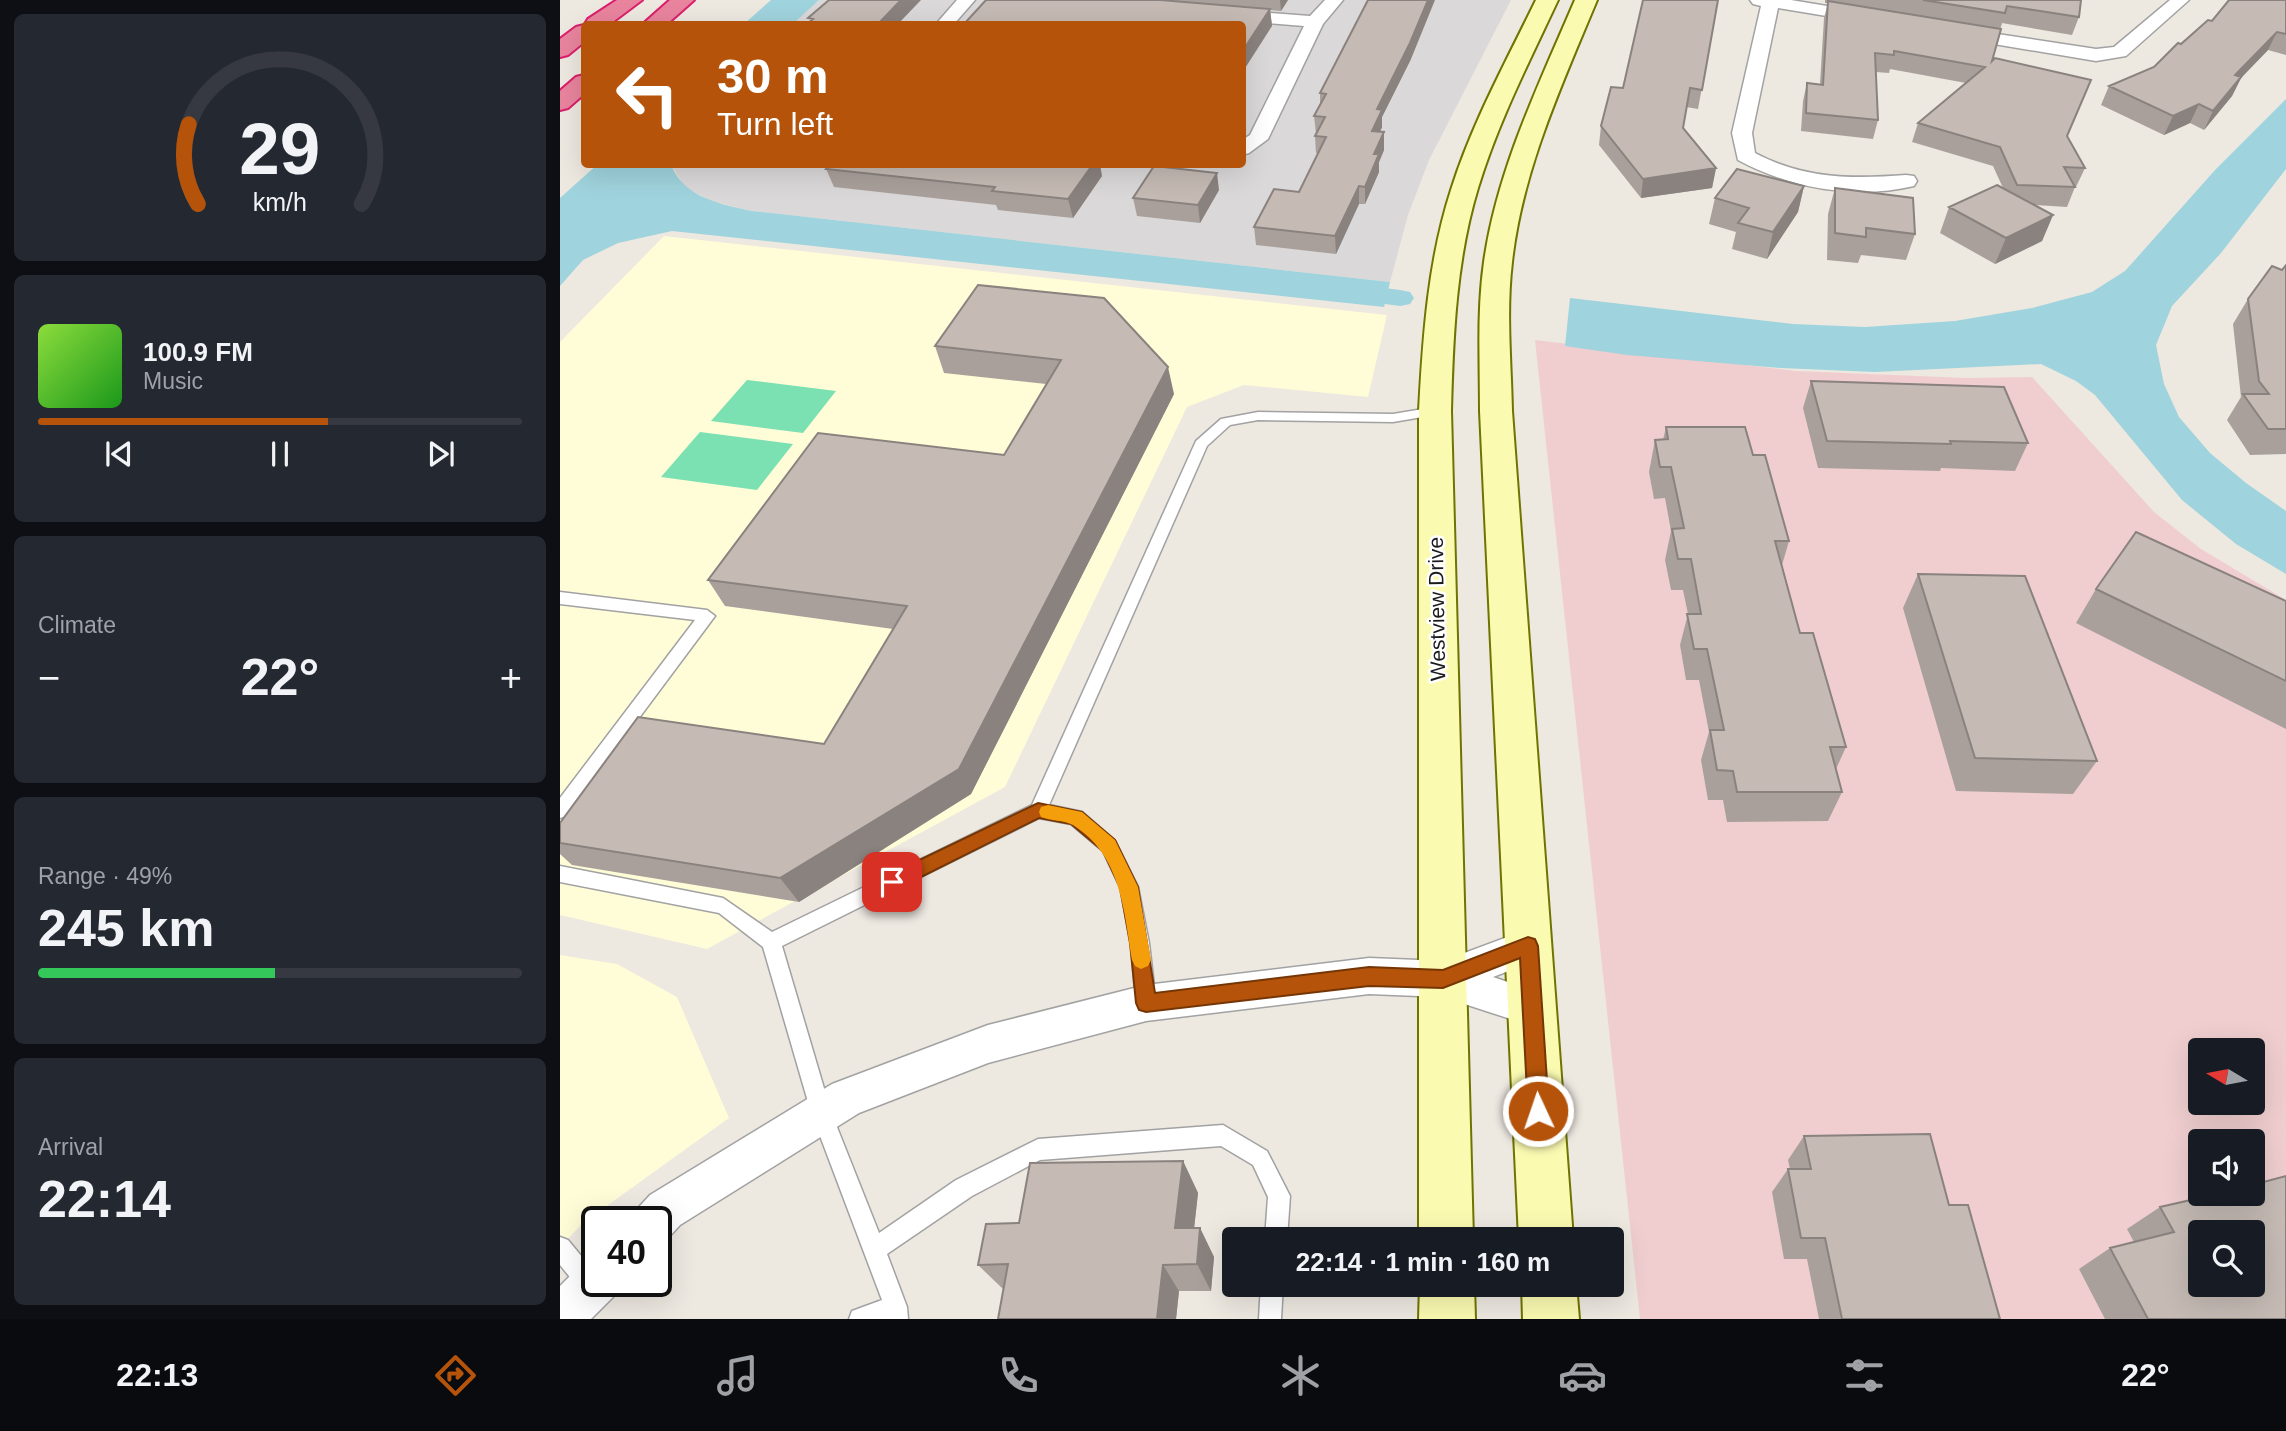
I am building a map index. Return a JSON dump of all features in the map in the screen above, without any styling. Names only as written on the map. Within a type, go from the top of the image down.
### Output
[{"type":"highway","points":[[600,21],[631,0]]},
{"type":"highway","points":[[657,21],[683,0]]},
{"type":"highway","points":[[560,50],[581,35]]},
{"type":"highway","points":[[560,103],[581,85]]},
{"type":"street","points":[[948,21],[966,0]]},
{"type":"street","points":[[1246,146],[1258,139],[1315,22],[1334,0]]},
{"type":"street","name":"Westview Drive","points":[[1446,1227],[1435,411],[1439,318],[1446,269],[1463,192],[1490,121],[1547,0]]},
{"type":"street","points":[[1545,1227],[1496,411],[1494,298],[1508,213],[1520,165],[1587,0]]},
{"type":"street","points":[[1893,22],[1767,0],[1742,133],[1745,156],[1772,172],[1851,185],[1906,181]]},
{"type":"street","points":[[1934,29],[2096,55],[2119,52],[2180,0]]},
{"type":"street","points":[[1218,14],[1315,22]]},
{"type":"street","points":[[1443,979],[1528,946]]},
{"type":"street","points":[[671,1206],[846,1098],[988,1044],[1146,1003],[1369,976],[1443,979],[1532,1008]]},
{"type":"street","points":[[560,1318],[581,1296]]},
{"type":"street","points":[[1447,1297],[1447,1319]]},
{"type":"street","points":[[1550,1297],[1551,1319]]},
{"type":"lane","points":[[1038,810],[1201,444],[1226,422],[1258,416],[1393,418],[1435,411]]},
{"type":"lane","points":[[560,598],[707,616],[560,811]]},
{"type":"lane","points":[[771,942],[1038,810],[1076,817],[1109,846],[1129,887],[1140,943],[1146,1003]]},
{"type":"lane","points":[[560,874],[723,906],[771,942],[821,1112],[897,1313],[860,1319]]},
{"type":"lane","points":[[873,1250],[964,1188],[1038,1150],[1223,1135],[1260,1158],[1279,1196],[1277,1227]]},
{"type":"lane","points":[[560,1248],[581,1270]]},
{"type":"lane","points":[[1270,1319],[1271,1297]]},
{"type":"shaded area","points":[[819,0],[1511,0],[1429,160],[1408,215],[1390,282],[752,211],[711,201],[685,187],[673,168],[1246,168],[1246,21],[796,21]]},
{"type":"shaded area","points":[[664,236],[1387,315],[1368,397],[1244,385],[1187,407],[1005,787],[707,949],[560,915],[560,342]]},
{"type":"shaded area","points":[[1535,340],[1796,371],[1966,378],[2032,377],[2154,512],[2201,549],[2286,600],[2286,1319],[1640,1319]]},
{"type":"shaded area","points":[[560,955],[617,964],[677,997],[729,1118],[607,1206],[581,1206],[581,1225],[560,1247]]},
{"type":"green space","points":[[747,380],[836,391],[803,433],[711,421]]},
{"type":"green space","points":[[700,432],[793,444],[757,490],[661,477]]},
{"type":"water","points":[[771,0],[819,0],[796,21],[747,21]]},
{"type":"water","points":[[2286,99],[2286,169],[2221,253],[2172,306],[2156,345],[2164,384],[2179,417],[2210,453],[2286,511],[2286,574],[2236,544],[2182,500],[2095,395],[2076,381],[2041,364],[1875,372],[1781,368],[1627,355],[1565,346],[1570,298],[1793,324],[1865,327],[1955,321],[2032,308],[2092,292],[2125,271],[2216,169]]},
{"type":"water","points":[[594,168],[673,168],[685,185],[705,198],[752,211],[1390,282],[1384,307],[672,231],[618,243],[583,260],[560,286],[560,198]]},
{"type":"building","points":[[829,0],[901,0],[881,21],[811,21],[813,19],[808,18]]},
{"type":"building","points":[[986,0],[1160,0],[1270,9],[1246,46],[1246,21],[967,21]]},
{"type":"building","points":[[1368,0],[1428,0],[1377,109],[1382,110],[1372,131],[1384,132],[1374,154],[1379,154],[1365,187],[1359,186],[1335,236],[1254,227],[1274,189],[1299,192],[1326,137],[1315,136],[1325,117],[1314,116],[1326,94],[1320,93]]},
{"type":"building","points":[[1643,0],[1718,0],[1702,90],[1690,88],[1683,128],[1716,168],[1643,179],[1601,126],[1611,87],[1623,88]]},
{"type":"building","points":[[1923,0],[2081,0],[2079,17],[2007,6],[2005,13]]},
{"type":"building","points":[[2229,0],[2286,0],[2286,34],[2277,32],[2235,75],[2241,77],[2213,111],[2199,104],[2173,116],[2109,86],[2154,67],[2178,43],[2181,44],[2208,20],[2212,21]]},
{"type":"building","points":[[1828,1],[2001,29],[1992,61],[1995,58],[2091,80],[2067,136],[2085,168],[2064,167],[2075,187],[2017,185],[2000,147],[1918,123],[1985,67],[1894,51],[1894,55],[1875,53],[1878,120],[1806,113],[1807,83],[1823,85]]},
{"type":"building","points":[[1090,168],[1068,199],[992,191],[995,187],[826,169]]},
{"type":"building","points":[[1153,168],[1217,173],[1198,205],[1133,198]]},
{"type":"building","points":[[1737,169],[1804,186],[1773,232],[1738,223],[1749,208],[1715,198]]},
{"type":"building","points":[[1997,185],[2053,215],[2006,238],[1949,207]]},
{"type":"building","points":[[1835,188],[1913,198],[1915,234],[1866,228],[1866,237],[1835,233]]},
{"type":"building","points":[[2286,265],[2286,429],[2268,429],[2243,394],[2269,394],[2259,381],[2248,299],[2272,266],[2282,270]]},
{"type":"building","points":[[978,285],[1104,298],[1168,367],[959,769],[780,878],[560,843],[560,823],[638,717],[824,744],[907,606],[708,580],[818,433],[1004,455],[1061,360],[935,346]]},
{"type":"building","points":[[1811,381],[2004,387],[2028,443],[1827,441]]},
{"type":"building","points":[[1666,427],[1745,427],[1753,455],[1765,455],[1789,541],[1775,541],[1800,633],[1813,633],[1846,747],[1830,747],[1842,792],[1737,792],[1733,771],[1717,770],[1710,730],[1724,730],[1707,649],[1694,649],[1687,614],[1701,614],[1691,559],[1678,559],[1672,529],[1684,528],[1671,467],[1660,467],[1655,440],[1668,439]]},
{"type":"building","points":[[2136,532],[2286,601],[2286,681],[2096,589]]},
{"type":"building","points":[[1918,574],[2025,576],[2097,761],[1975,758]]},
{"type":"building","points":[[1930,1134],[1949,1205],[1968,1205],[2000,1319],[1842,1319],[1825,1238],[1801,1238],[1788,1169],[1811,1169],[1804,1136]]},
{"type":"building","points":[[1183,1161],[1175,1228],[1200,1228],[1197,1264],[1163,1265],[1157,1319],[998,1319],[1008,1264],[978,1265],[986,1224],[1019,1223],[1030,1163]]},
{"type":"building","points":[[2286,1176],[2286,1319],[2148,1319],[2110,1248],[2174,1232],[2160,1207],[2188,1201],[2188,1206],[2265,1206],[2265,1182]]},
{"type":"waterway","points":[[1337,290],[1400,298]]},
{"type":"slow traffic","points":[[1048,812],[1076,817],[1109,846],[1129,887],[1141,960]]},
{"type":"route","points":[[892,882],[1038,810],[1076,817],[1109,846],[1129,887],[1140,943],[1146,1003],[1369,976],[1443,979],[1528,946],[1538,1111]]}]
